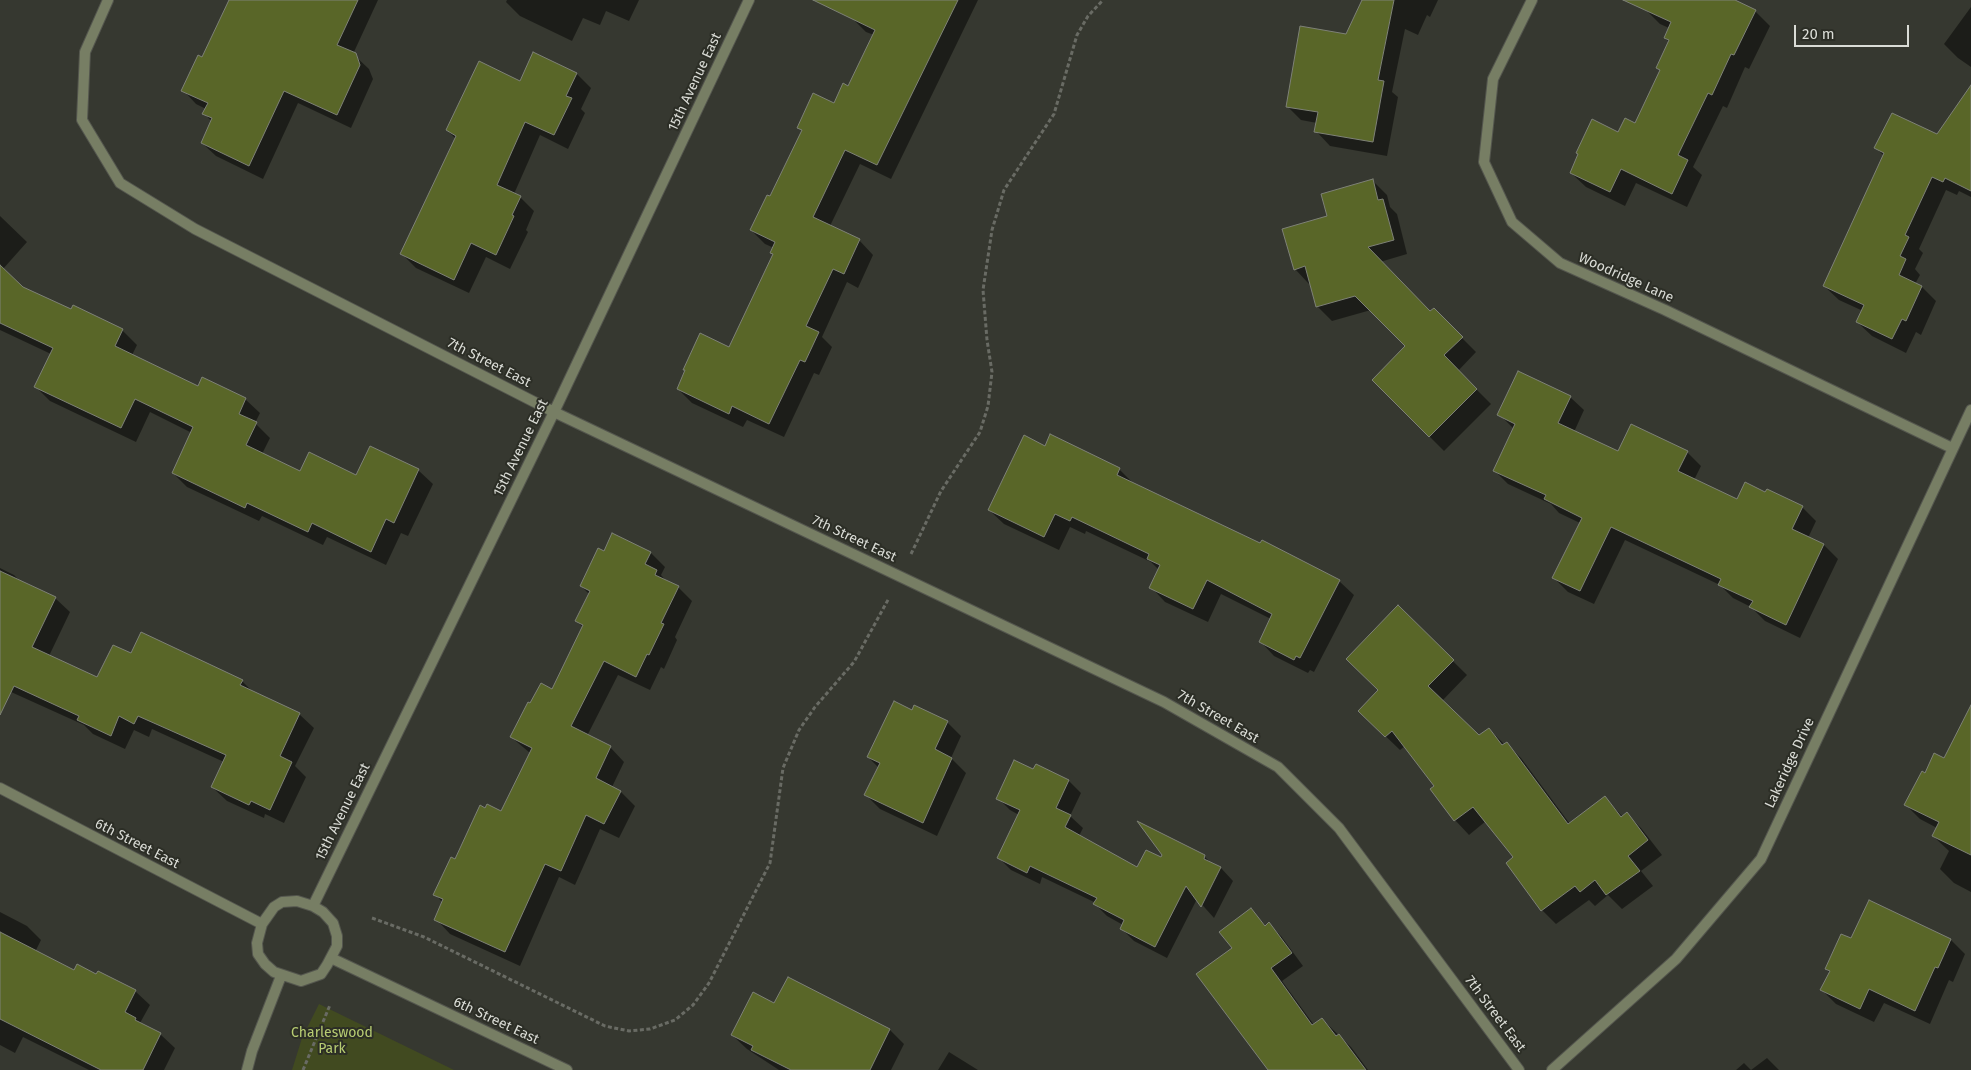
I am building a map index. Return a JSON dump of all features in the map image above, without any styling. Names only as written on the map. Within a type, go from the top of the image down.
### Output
[{"type":"street","name":"7th Street East","points":[[108,0],[85,52],[82,120],[120,183],[195,229],[554,412],[1164,702],[1278,767],[1339,828],[1519,1070]]},
{"type":"street","name":"15th Avenue East","points":[[313,906],[554,412],[749,0]]},
{"type":"street","name":"Woodridge Lane","points":[[1532,0],[1493,79],[1484,162],[1512,222],[1560,263],[1665,310],[1952,448]]},
{"type":"street","name":"Lakeridge Drive","points":[[1552,1070],[1676,959],[1761,860],[1971,410]]},
{"type":"street","name":"6th Street East","points":[[0,788],[262,924]]},
{"type":"street","points":[[297,901],[313,906],[323,912],[333,923],[337,936],[337,946],[332,958],[321,974],[311,978],[301,981],[281,976],[265,964],[258,954],[256,943],[262,924],[274,908],[282,902],[297,901]]},
{"type":"street","name":"6th Street East","points":[[332,958],[567,1070]]},
{"type":"street","points":[[247,1070],[252,1050],[281,976]]},
{"type":"path","points":[[372,918],[424,937],[604,1026],[629,1031],[650,1029],[675,1020],[693,1006],[709,983],[770,863],[783,768],[799,730],[815,707],[854,662],[900,576],[941,491],[980,432],[988,406],[992,372],[983,290],[992,230],[1004,190],[1054,114],[1077,35],[1088,16],[1103,0]]},
{"type":"path","points":[[303,1070],[330,1004]]},
{"type":"green space","name":"Charleswood Park","points":[[319,1004],[454,1070],[292,1070],[302,1038]]},
{"type":"building","points":[[229,0],[358,0],[337,45],[356,53],[360,65],[337,115],[284,91],[249,166],[201,143],[212,118],[202,114],[208,103],[181,91],[198,55],[202,57]]},
{"type":"building","points":[[813,0],[958,0],[877,165],[845,150],[813,217],[860,239],[844,274],[833,269],[806,326],[819,332],[805,362],[800,360],[769,424],[732,406],[729,414],[677,389],[685,370],[683,370],[700,333],[729,347],[773,254],[770,253],[775,242],[750,230],[767,195],[770,196],[802,130],[797,128],[813,93],[834,103],[843,83],[848,86],[875,30]]},
{"type":"building","points":[[1362,0],[1394,0],[1378,80],[1384,81],[1373,142],[1314,132],[1318,112],[1286,107],[1300,26],[1346,34]]},
{"type":"building","points":[[1623,0],[1735,0],[1756,10],[1734,55],[1731,54],[1712,95],[1708,93],[1678,155],[1688,160],[1672,194],[1621,169],[1610,192],[1570,173],[1578,154],[1576,153],[1592,119],[1618,132],[1625,118],[1635,123],[1660,70],[1656,68],[1669,40],[1664,38],[1671,22]]},
{"type":"building","points":[[533,52],[577,73],[566,96],[572,98],[554,135],[525,122],[497,185],[521,196],[496,255],[471,243],[454,280],[400,254],[456,136],[446,130],[479,61],[520,81]]},
{"type":"building","points":[[1971,85],[1971,191],[1945,178],[1943,182],[1932,177],[1905,235],[1909,237],[1900,256],[1906,259],[1899,275],[1922,286],[1906,321],[1902,319],[1892,339],[1856,322],[1864,305],[1823,286],[1884,153],[1874,148],[1892,113],[1937,134]]},
{"type":"building","points":[[1373,179],[1378,200],[1383,199],[1394,240],[1368,247],[1430,311],[1434,308],[1463,337],[1444,355],[1477,389],[1429,437],[1372,380],[1405,346],[1355,296],[1316,307],[1305,266],[1294,270],[1282,229],[1327,216],[1321,194]]},
{"type":"building","points":[[0,265],[23,287],[71,309],[73,305],[123,329],[115,346],[198,386],[202,377],[246,398],[239,414],[257,422],[246,445],[300,471],[309,452],[356,475],[370,446],[419,469],[394,523],[386,519],[371,552],[312,523],[308,532],[247,503],[245,508],[172,473],[193,427],[135,399],[121,428],[34,387],[53,348],[0,323]]},
{"type":"building","points":[[1518,371],[1571,396],[1558,423],[1618,451],[1631,424],[1688,451],[1678,471],[1737,499],[1745,482],[1765,492],[1767,489],[1803,506],[1792,529],[1824,544],[1786,625],[1749,607],[1753,601],[1718,585],[1721,579],[1611,527],[1580,591],[1552,578],[1582,518],[1544,499],[1546,495],[1493,471],[1515,424],[1497,415]]},
{"type":"building","points":[[1050,434],[1120,468],[1117,475],[1260,543],[1262,540],[1340,580],[1300,658],[1296,656],[1294,660],[1259,642],[1272,614],[1207,580],[1193,609],[1149,588],[1160,565],[1147,559],[1149,554],[1072,517],[1070,521],[1055,514],[1044,537],[988,510],[1024,435],[1045,446]]},
{"type":"building","points":[[612,533],[651,552],[645,564],[657,570],[655,575],[679,586],[661,623],[664,624],[636,677],[604,661],[571,726],[611,746],[596,778],[621,791],[604,824],[586,815],[561,871],[545,864],[505,952],[434,920],[443,899],[433,895],[451,857],[455,859],[480,805],[485,808],[487,804],[501,811],[532,748],[510,737],[528,702],[530,703],[541,683],[552,689],[583,625],[575,621],[590,591],[580,586],[598,548],[604,551]]},
{"type":"building","points":[[0,571],[56,597],[32,647],[97,677],[113,645],[131,653],[141,632],[243,680],[240,685],[300,713],[280,756],[292,762],[270,810],[251,801],[249,805],[211,787],[226,755],[138,716],[134,724],[119,716],[111,736],[77,720],[79,716],[14,686],[0,715]]},
{"type":"building","points":[[1398,605],[1454,660],[1428,686],[1479,735],[1489,728],[1502,745],[1507,742],[1568,824],[1605,796],[1621,817],[1627,812],[1648,840],[1628,856],[1640,871],[1606,895],[1595,880],[1580,892],[1575,886],[1541,911],[1506,863],[1513,857],[1473,807],[1454,821],[1430,789],[1434,786],[1392,731],[1385,737],[1358,711],[1378,690],[1346,659]]},
{"type":"building","points":[[894,701],[912,710],[914,705],[948,721],[935,749],[952,758],[923,823],[864,795],[880,763],[867,757]]},
{"type":"building","points":[[1971,705],[1971,855],[1932,836],[1939,822],[1904,805],[1922,771],[1925,773],[1934,753],[1944,758]]},
{"type":"building","points":[[1014,760],[1033,769],[1036,764],[1069,780],[1056,808],[1071,815],[1065,827],[1137,867],[1146,850],[1161,857],[1162,855],[1137,821],[1205,855],[1204,859],[1221,867],[1201,907],[1186,886],[1155,947],[1120,929],[1124,920],[1093,904],[1097,898],[1030,866],[1027,873],[997,858],[1020,810],[996,799]]},
{"type":"building","points":[[1869,900],[1951,939],[1938,968],[1935,967],[1915,1011],[1869,989],[1860,1009],[1820,990],[1830,971],[1825,969],[1841,934],[1851,938]]},
{"type":"building","points":[[1251,908],[1265,926],[1269,922],[1292,953],[1271,968],[1312,1025],[1322,1018],[1336,1036],[1339,1034],[1366,1070],[1268,1070],[1196,974],[1232,948],[1219,932]]},
{"type":"building","points":[[0,932],[74,970],[77,964],[96,974],[98,971],[136,990],[125,1012],[136,1018],[135,1020],[161,1033],[143,1070],[101,1070],[0,1019]]},
{"type":"building","points":[[788,977],[890,1029],[870,1070],[791,1070],[751,1050],[753,1046],[731,1035],[753,992],[774,1003]]}]
